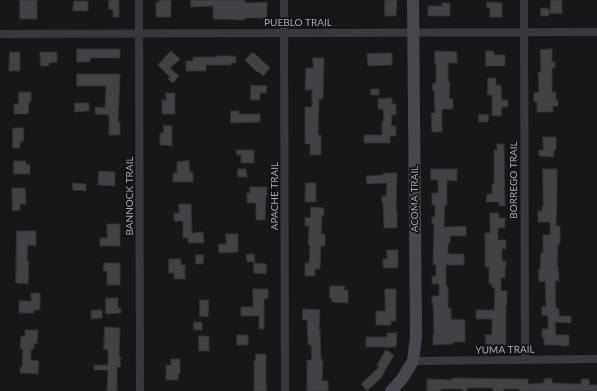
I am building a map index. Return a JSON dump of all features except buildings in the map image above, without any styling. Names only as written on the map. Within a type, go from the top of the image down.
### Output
[{"type":"street","name":"BANNOCK TRAIL","points":[[139,0],[140,391]]},
{"type":"street","name":"APACHE TRAIL","points":[[284,0],[285,391]]},
{"type":"street","name":"ACOMA TRAIL","points":[[391,391],[402,379],[413,361],[416,337],[413,0]]},
{"type":"street","name":"BORREGO TRAIL","points":[[524,0],[525,360]]},
{"type":"street","name":"PUEBLO TRAIL","points":[[0,34],[597,32]]},
{"type":"street","name":"YUMA TRAIL","points":[[413,361],[597,359]]}]
